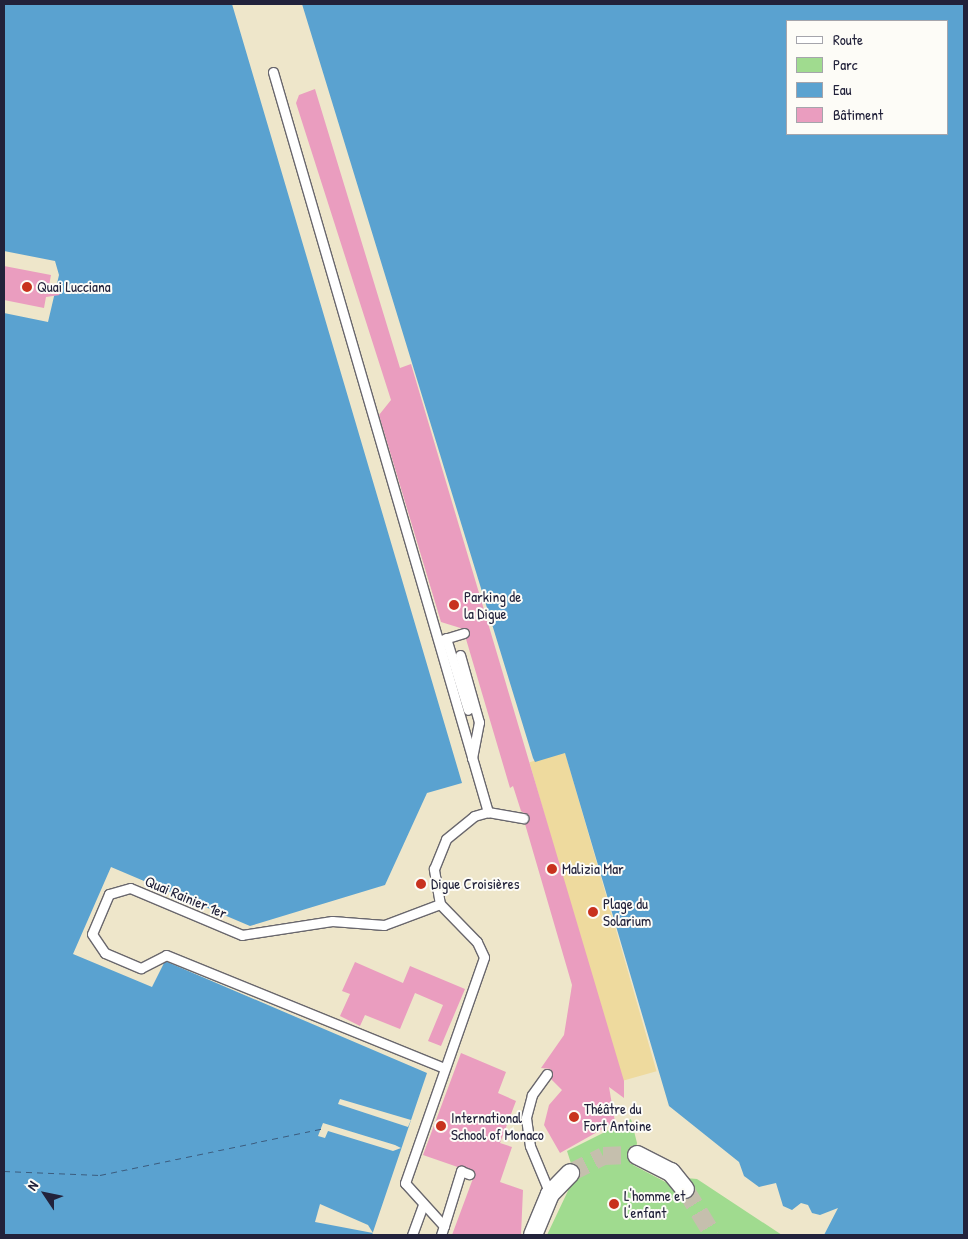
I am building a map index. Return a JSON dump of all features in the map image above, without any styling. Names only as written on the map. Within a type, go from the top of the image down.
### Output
[{"type":"street","points":[[636,1156],[671,1172],[684,1189]]},
{"type":"street","points":[[533,1235],[550,1194],[570,1173]]},
{"type":"lane","points":[[273,72],[436,641],[488,812]]},
{"type":"lane","points":[[436,641],[464,632]]},
{"type":"lane","points":[[446,638],[468,710]]},
{"type":"lane","points":[[460,655],[479,722],[472,758]]},
{"type":"lane","points":[[444,1226],[405,1183],[484,956],[477,942],[440,904],[435,887],[437,855],[460,825],[488,812],[523,818]]},
{"type":"lane","name":"Quai Rainier 1er","points":[[440,904],[384,925],[332,921],[242,936],[130,888],[109,894],[92,934],[106,953],[141,968],[166,955],[444,1068]]},
{"type":"lane","points":[[547,1074],[532,1095],[526,1118],[530,1146],[550,1194]]},
{"type":"lane","points":[[441,1235],[461,1171],[469,1174]]},
{"type":"lane","points":[[412,1235],[423,1204]]},
{"type":"green space","points":[[631,1119],[637,1143],[633,1165],[675,1187],[686,1178],[697,1179],[782,1235],[547,1235],[575,1176],[567,1151]]},
{"type":"sand","name":"Plage du Solarium","points":[[565,752],[657,1071],[621,1081],[529,762]]},
{"type":"water","points":[[4,4],[232,4],[462,783],[427,793],[385,885],[250,926],[111,867],[73,954],[152,987],[165,961],[427,1073],[372,1235],[4,1235],[4,313],[48,322],[59,275],[55,261],[4,251]]},
{"type":"water","points":[[302,4],[964,4],[964,1235],[824,1235],[838,1208],[820,1215],[812,1213],[808,1205],[801,1203],[792,1210],[783,1206],[776,1183],[759,1187],[744,1176],[739,1162],[669,1106],[565,753],[535,762]]},
{"type":"pier","points":[[340,1099],[411,1120],[408,1127],[338,1104]]},
{"type":"pier","points":[[323,1123],[401,1148],[393,1151],[328,1131],[325,1138],[318,1136]]},
{"type":"pier","points":[[320,1204],[368,1225],[373,1233],[315,1222]]},
{"type":"building","points":[[315,89],[400,368],[411,364],[624,1081],[624,1098],[609,1087],[615,1122],[560,1153],[544,1125],[549,1105],[562,1090],[551,1079],[551,1069],[541,1068],[564,1035],[572,985],[525,824],[529,816],[521,811],[513,786],[510,788],[466,639],[470,631],[441,622],[379,415],[391,400],[296,103],[299,95]]},
{"type":"building","name":"Quai Lucciana","points":[[4,266],[51,275],[49,286],[60,295],[46,297],[44,308],[4,300]]},
{"type":"building","points":[[355,962],[403,983],[410,966],[465,989],[441,1046],[428,1041],[443,1005],[415,993],[400,1029],[365,1015],[360,1026],[340,1016],[350,994],[342,991]]},
{"type":"building","points":[[461,1053],[506,1072],[498,1093],[516,1101],[500,1143],[512,1147],[500,1182],[523,1190],[521,1235],[452,1235],[475,1173],[423,1155]]},
{"type":"ferry route","points":[[4,1171],[100,1175],[321,1129]]},
{"type":"tunnel","points":[[570,1173],[603,1156],[637,1155]]},
{"type":"tunnel","points":[[685,1189],[713,1235]]},
{"type":"place","name":"Quai Lucciana","points":[[27,287]]},
{"type":"place","name":"Parking de la Digue","points":[[454,605]]},
{"type":"place","name":"Malizia Mar","points":[[552,869]]},
{"type":"place","name":"Digue Croisières","points":[[421,884]]},
{"type":"place","name":"Plage du Solarium","points":[[593,912]]},
{"type":"place","name":"Théâtre du Fort Antoine","points":[[574,1117]]},
{"type":"place","name":"International School of Monaco","points":[[441,1126]]},
{"type":"place","name":"L'homme et l'enfant","points":[[614,1204]]}]
